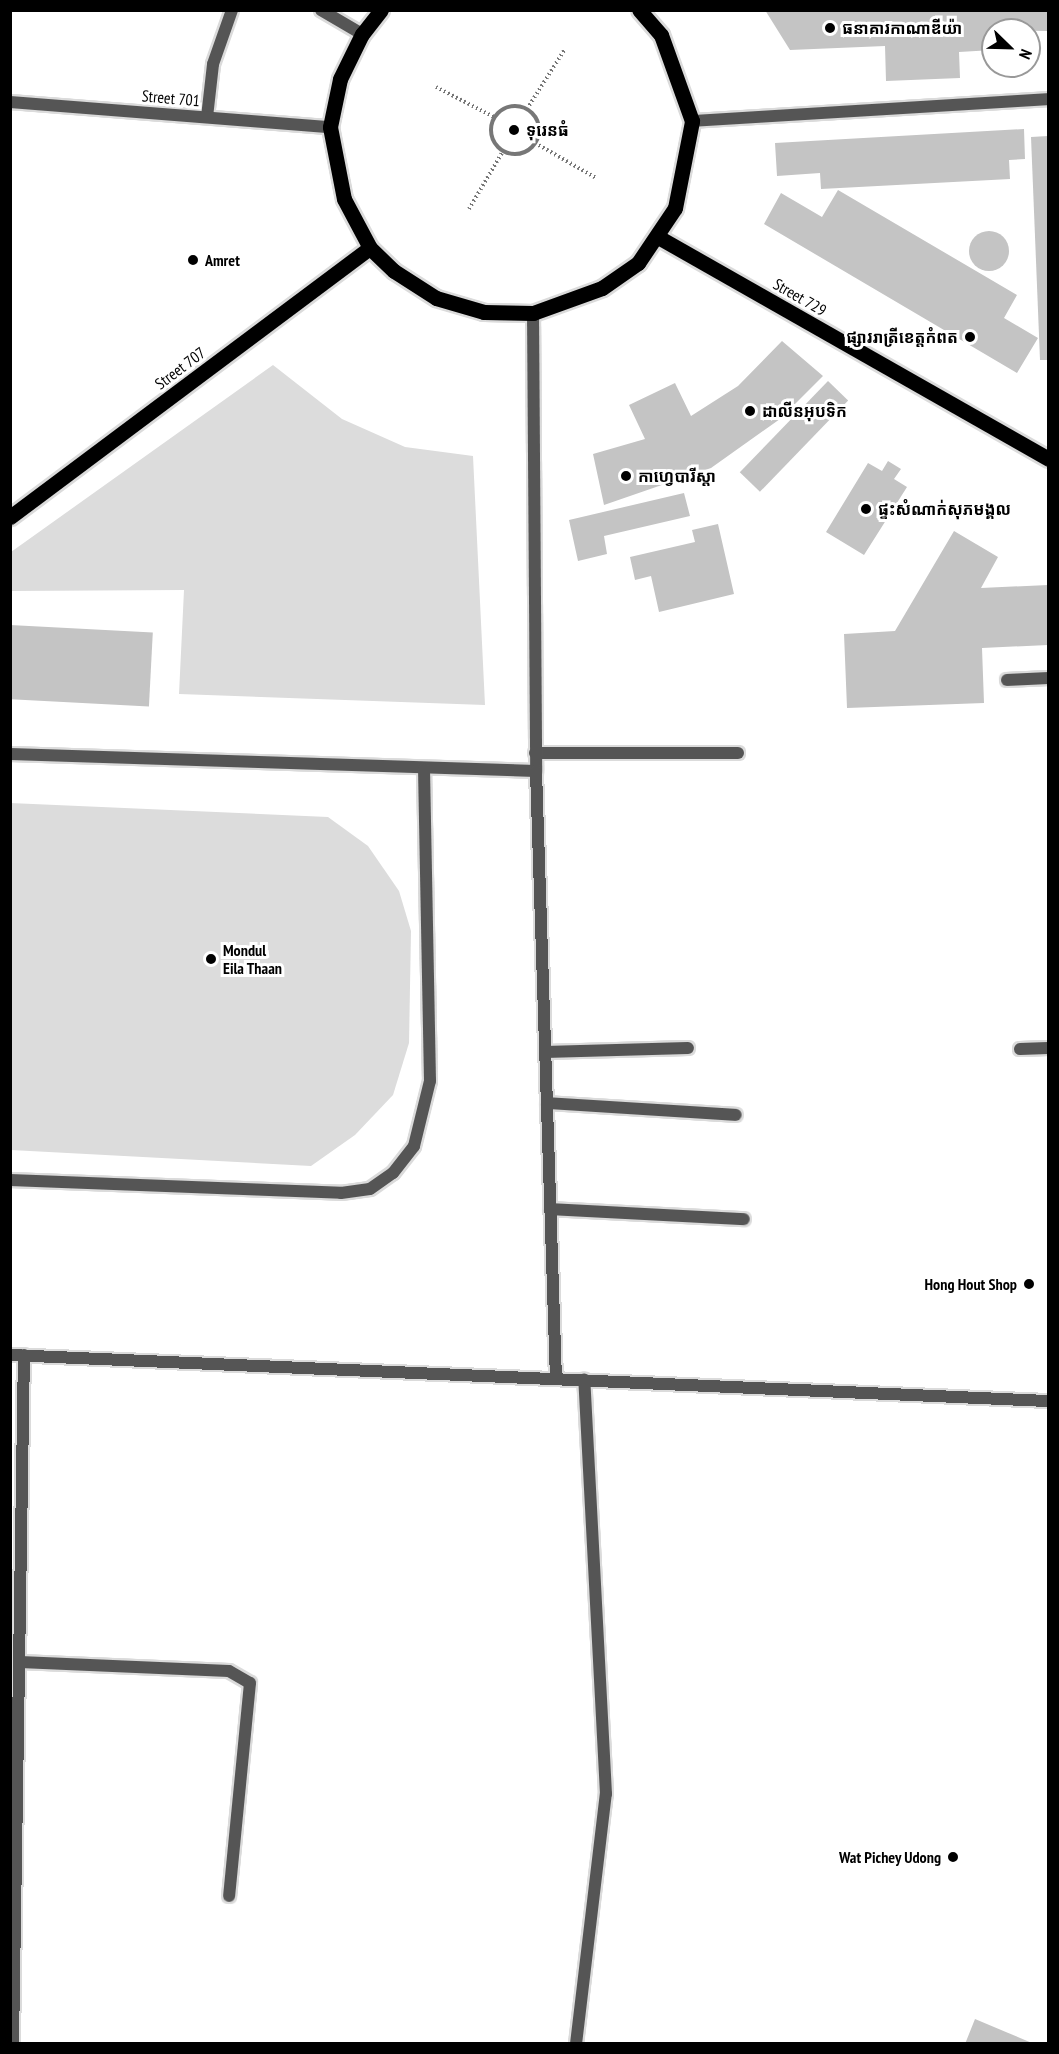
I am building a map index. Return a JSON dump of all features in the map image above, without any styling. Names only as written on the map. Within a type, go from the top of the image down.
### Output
[{"type":"main road","points":[[381,10],[363,34],[340,79],[330,127],[344,199],[370,248],[394,271],[436,298],[484,312],[532,313],[602,288],[638,263],[658,237],[683,184],[692,121],[684,88],[661,35],[639,10]]},
{"type":"main road","name":"Street 729","points":[[658,237],[1048,459]]},
{"type":"main road","name":"Street 707","points":[[10,518],[370,248]]},
{"type":"street","points":[[207,117],[213,64],[232,10]]},
{"type":"street","points":[[321,10],[363,34]]},
{"type":"street","points":[[692,121],[1048,99]]},
{"type":"street","name":"Street 701","points":[[10,102],[330,127]]},
{"type":"street","points":[[532,313],[536,771],[556,1379]]},
{"type":"street","points":[[1007,680],[1048,678]]},
{"type":"street","points":[[536,753],[738,753]]},
{"type":"street","points":[[10,754],[536,771]]},
{"type":"street","points":[[10,1180],[341,1193],[370,1190],[393,1173],[414,1146],[430,1081],[424,769]]},
{"type":"street","points":[[545,1052],[688,1048]]},
{"type":"street","points":[[1020,1049],[1048,1048]]},
{"type":"street","points":[[547,1102],[736,1115]]},
{"type":"street","points":[[550,1209],[744,1220]]},
{"type":"street","points":[[10,1355],[1048,1401]]},
{"type":"street","points":[[13,2043],[21,1662],[24,1356]]},
{"type":"street","points":[[576,2043],[606,1794],[584,1380]]},
{"type":"street","points":[[21,1662],[229,1671],[250,1683],[229,1896]]},
{"type":"path","points":[[527,109],[565,49]]},
{"type":"path","points":[[436,87],[494,117]]},
{"type":"path","points":[[510,106],[527,109],[539,128],[535,143],[515,155],[503,151],[491,135],[494,117],[510,106]]},
{"type":"path","points":[[535,143],[596,178]]},
{"type":"path","points":[[469,209],[503,151]]},
{"type":"shaded area","points":[[273,365],[342,419],[405,447],[473,456],[485,705],[179,694],[184,590],[11,591],[11,552]]},
{"type":"shaded area","name":"Mondul Eila Thaan","points":[[10,803],[328,817],[368,846],[399,891],[411,931],[409,1043],[393,1095],[355,1135],[311,1166],[11,1150]]},
{"type":"building","points":[[765,10],[1048,10],[1048,31],[1041,31],[1041,18],[981,18],[981,51],[959,52],[960,78],[886,81],[885,46],[790,50]]},
{"type":"building","points":[[1024,129],[1025,159],[1009,160],[1010,179],[821,189],[820,173],[777,176],[775,143]]},
{"type":"building","points":[[1048,136],[1048,360],[1040,360],[1031,137]]},
{"type":"building","points":[[838,190],[1017,295],[1004,318],[1038,338],[1017,373],[764,224],[781,193],[822,217]]},
{"type":"building","points":[[989,231],[997,232],[1003,237],[1008,243],[1008,259],[1003,265],[997,270],[989,271],[981,270],[975,265],[970,259],[969,251],[970,243],[975,237],[981,232]]},
{"type":"building","points":[[782,341],[823,376],[780,419],[711,468],[604,505],[593,454],[645,439],[629,405],[675,383],[691,416],[738,386]]},
{"type":"building","points":[[828,381],[848,400],[760,492],[740,472]]},
{"type":"building","name":"ផ្ទះសំណាក់សុភមង្គល","points":[[888,461],[901,469],[894,479],[907,487],[864,555],[826,532],[868,463],[882,471]]},
{"type":"building","points":[[684,493],[690,516],[604,536],[607,554],[578,561],[569,520]]},
{"type":"building","points":[[718,524],[734,594],[659,612],[651,576],[635,580],[630,557],[695,542],[692,530]]},
{"type":"building","points":[[954,531],[998,557],[981,588],[1048,585],[1048,645],[982,648],[984,703],[847,708],[844,634],[895,631]]},
{"type":"building","points":[[10,625],[153,632],[149,706],[10,699]]},
{"type":"building","points":[[975,2019],[1032,2043],[1032,2044],[965,2044]]},
{"type":"place","name":"ធនាគារកាណាឌីយ៉ា","points":[[830,28]]},
{"type":"place","name":"ទុរេនធំ","points":[[514,130]]},
{"type":"place","name":"Amret","points":[[193,260]]},
{"type":"place","name":"ផ្សាររាត្រីខេត្តកំពត","points":[[970,337]]},
{"type":"place","name":"ដាលីនអុបទិក","points":[[750,411]]},
{"type":"place","name":"កាហ្វេបារីស្តា","points":[[626,476]]},
{"type":"place","name":"ផ្ទះសំណាក់សុភមង្គល","points":[[866,509]]},
{"type":"place","name":"Mondul Eila Thaan","points":[[211,959]]},
{"type":"place","name":"Hong Hout Shop","points":[[1029,1284]]},
{"type":"place","name":"Wat Pichey Udong","points":[[953,1857]]}]
